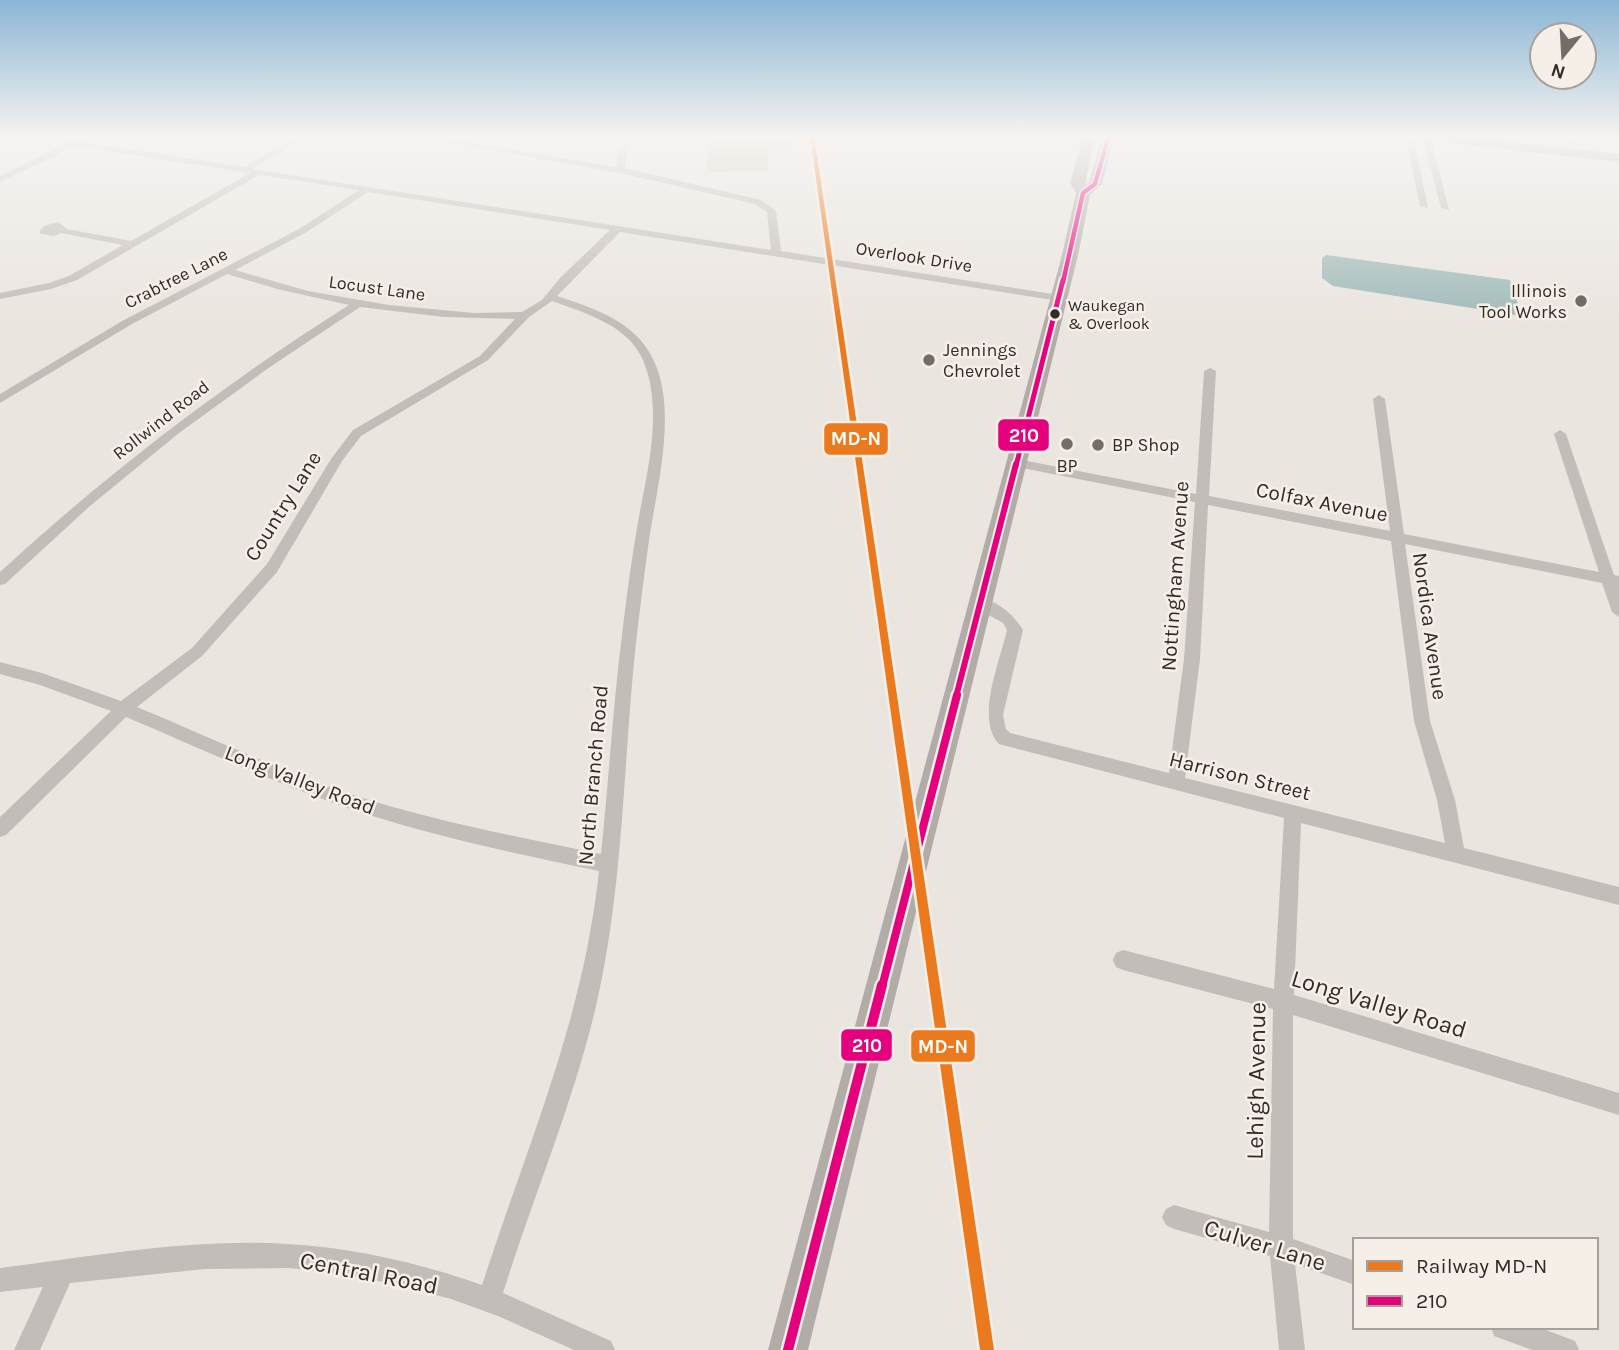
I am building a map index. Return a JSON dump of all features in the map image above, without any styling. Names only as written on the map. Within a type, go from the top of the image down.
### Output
[{"type":"main road","points":[[788,1350],[1017,463],[1082,198]]},
{"type":"street","points":[[0,296],[62,283],[213,198]]},
{"type":"street","name":"Crabtree Lane","points":[[0,398],[128,322],[302,231],[354,198]]},
{"type":"street","name":"Overlook Drive","points":[[426,198],[1059,298]]},
{"type":"street","points":[[736,198],[765,205],[771,211],[776,252]]},
{"type":"street","points":[[1423,198],[1425,206]]},
{"type":"street","points":[[1443,198],[1446,208]]},
{"type":"street","name":"Country Lane","points":[[0,829],[124,708],[197,652],[250,596],[278,558],[337,458],[357,433],[484,358],[525,315],[550,297],[564,279],[618,228]]},
{"type":"street","points":[[60,230],[133,244]]},
{"type":"street","name":"Locust Lane","points":[[228,271],[294,292],[357,305],[452,314],[525,315]]},
{"type":"street","name":"North Branch Road","points":[[489,1300],[512,1223],[569,1067],[602,927],[627,655],[657,448],[656,389],[649,361],[628,333],[609,320],[550,297]]},
{"type":"street","name":"Rollwind Road","points":[[0,580],[53,530],[168,435],[236,384],[357,305]]},
{"type":"street","name":"Nottingham Avenue","points":[[1176,783],[1192,659],[1210,371]]},
{"type":"street","name":"Nordica Avenue","points":[[1378,399],[1422,721],[1446,800],[1456,855]]},
{"type":"street","points":[[1560,434],[1614,580],[1619,612]]},
{"type":"street","name":"Colfax Avenue","points":[[1017,463],[1614,580]]},
{"type":"street","name":"Harrison Street","points":[[981,604],[1008,619],[1015,630],[995,715],[998,732],[1005,739],[1619,896]]},
{"type":"street","name":"Long Valley Road","points":[[0,668],[101,698],[267,771],[390,814],[450,831],[608,864]]},
{"type":"street","name":"Lehigh Avenue","points":[[1293,813],[1283,1002],[1281,1247],[1293,1350]]},
{"type":"street","name":"Long Valley Road","points":[[1123,960],[1283,1002],[1619,1104]]},
{"type":"street","name":"Culver Lane","points":[[1174,1217],[1281,1247],[1353,1272]]},
{"type":"street","name":"Central Road","points":[[0,1280],[209,1257],[315,1259],[422,1280],[489,1300],[602,1350]]},
{"type":"street","points":[[27,1350],[62,1273]]},
{"type":"street","points":[[1508,1329],[1566,1350]]},
{"type":"water","points":[[1326,255],[1510,280],[1522,316],[1333,286],[1322,278],[1322,258]]},
{"type":"rail line","name":"MD-N","points":[[821,198],[987,1350]]},
{"type":"transit line","name":"210","points":[[788,1350],[1070,255],[1082,198]]},
{"type":"place","name":"Illinois Tool Works","points":[[1581,301]]},
{"type":"place","name":"Waukegan & Overlook","points":[[1055,314]]},
{"type":"place","name":"Jennings Chevrolet","points":[[929,360]]},
{"type":"place","name":"BP","points":[[1067,444]]},
{"type":"place","name":"BP Shop","points":[[1098,445]]}]
